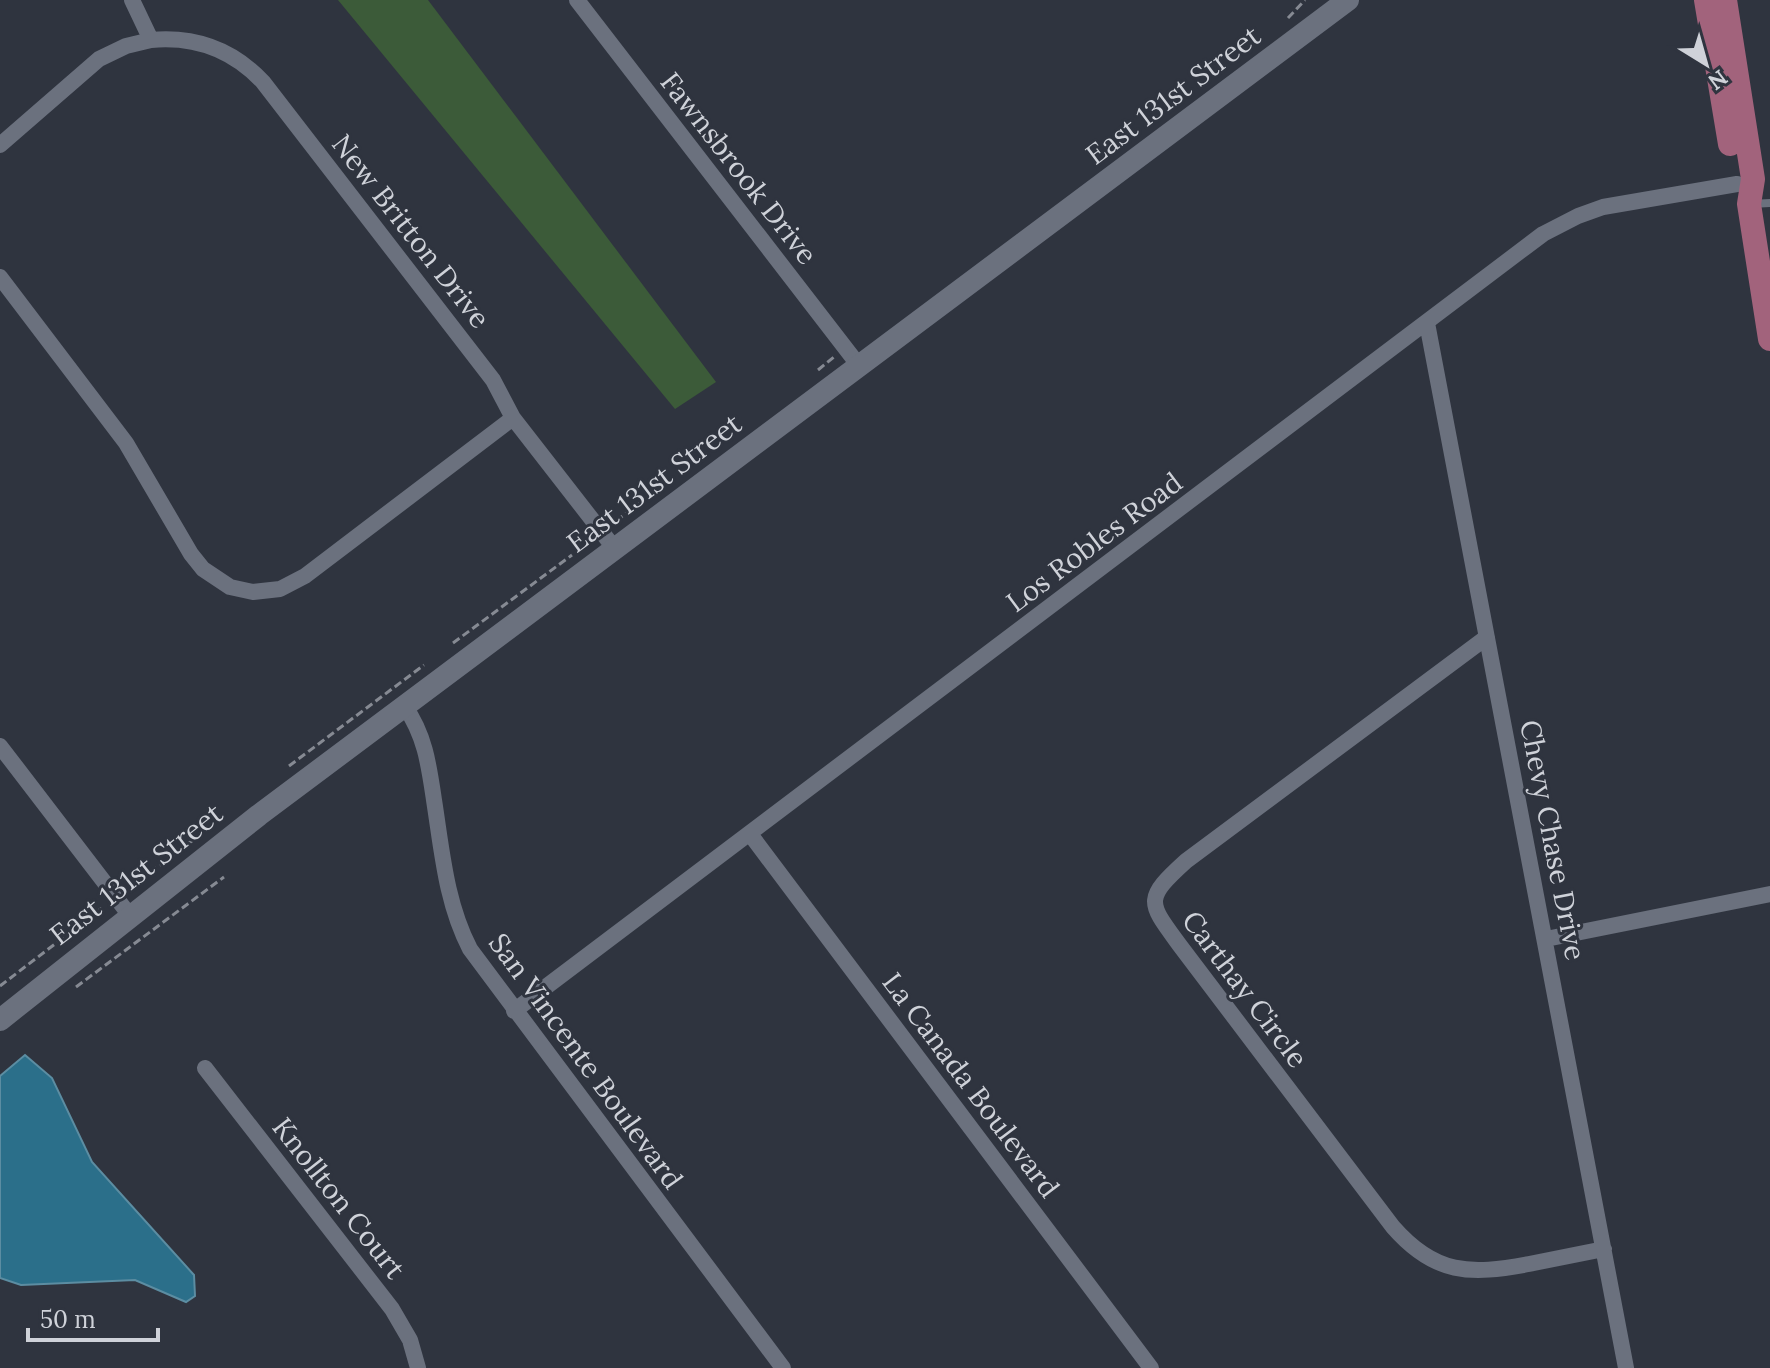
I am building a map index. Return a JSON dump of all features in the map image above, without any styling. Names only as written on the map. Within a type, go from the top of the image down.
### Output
[{"type":"main road","points":[[1706,0],[1752,197],[1770,339]]},
{"type":"main road","points":[[1725,0],[1753,179],[1752,197]]},
{"type":"street","points":[[132,0],[151,40]]},
{"type":"street","name":"Fawnsbrook Drive","points":[[577,0],[860,367]]},
{"type":"street","name":"East 131st Street","points":[[0,1020],[259,815],[1348,0]]},
{"type":"street","name":"New Britton Drive","points":[[0,145],[99,59],[126,46],[174,38],[205,44],[227,53],[257,76],[493,380],[513,418],[615,549]]},
{"type":"street","name":"Los Robles Road","points":[[514,1011],[1543,234],[1603,207],[1752,197]]},
{"type":"street","points":[[0,277],[126,443],[198,564],[219,581],[241,590],[280,589],[305,576],[513,418]]},
{"type":"street","name":"Chevy Chase Drive","points":[[1427,323],[1626,1368]]},
{"type":"street","name":"Carthay Circle","points":[[1487,637],[1186,861],[1160,885],[1154,898],[1155,909],[1393,1227],[1419,1253],[1450,1268],[1472,1271],[1508,1268],[1604,1249]]},
{"type":"street","name":"San Vincente Boulevard","points":[[405,707],[416,721],[428,756],[454,913],[470,949],[783,1368]]},
{"type":"street","points":[[0,746],[131,917]]},
{"type":"street","name":"La Canada Boulevard","points":[[750,834],[1151,1368]]},
{"type":"street","points":[[1546,939],[1770,894]]},
{"type":"street","name":"Knollton Court","points":[[205,1068],[392,1309],[410,1340],[418,1368]]},
{"type":"path","points":[[71,991],[224,877]]},
{"type":"green space","points":[[338,0],[428,0],[716,382],[675,409]]},
{"type":"water","points":[[25,1055],[52,1078],[92,1162],[194,1275],[195,1296],[186,1302],[135,1280],[21,1285],[0,1278],[0,1076]]}]
